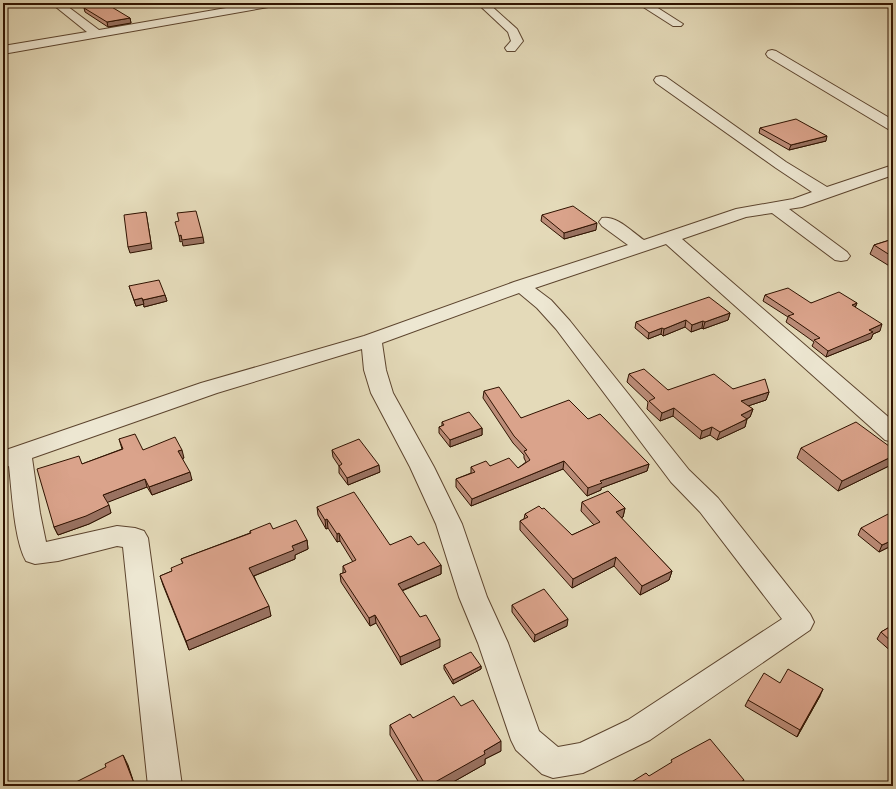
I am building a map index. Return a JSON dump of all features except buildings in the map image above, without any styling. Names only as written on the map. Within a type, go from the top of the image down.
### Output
[{"type":"street","points":[[56,3],[97,34]]},
{"type":"street","points":[[3,50],[274,3]]},
{"type":"street","points":[[482,3],[513,31],[517,41],[511,48]]},
{"type":"street","points":[[642,3],[677,24]]},
{"type":"street","points":[[772,54],[893,126]]},
{"type":"street","points":[[661,80],[781,165],[825,193]]},
{"type":"street","points":[[165,786],[136,538],[117,536],[58,551],[36,554],[12,457],[209,388],[371,340],[521,286],[742,213],[796,203],[893,170]]},
{"type":"street","points":[[776,207],[841,256]]},
{"type":"street","points":[[608,222],[642,247]]},
{"type":"street","points":[[670,238],[893,434]]},
{"type":"street","points":[[371,340],[375,370],[382,393],[422,467],[449,524],[474,597],[493,642],[527,740],[553,763],[583,758],[639,730],[800,622],[709,505],[680,476],[563,325],[544,304],[521,286]]}]
